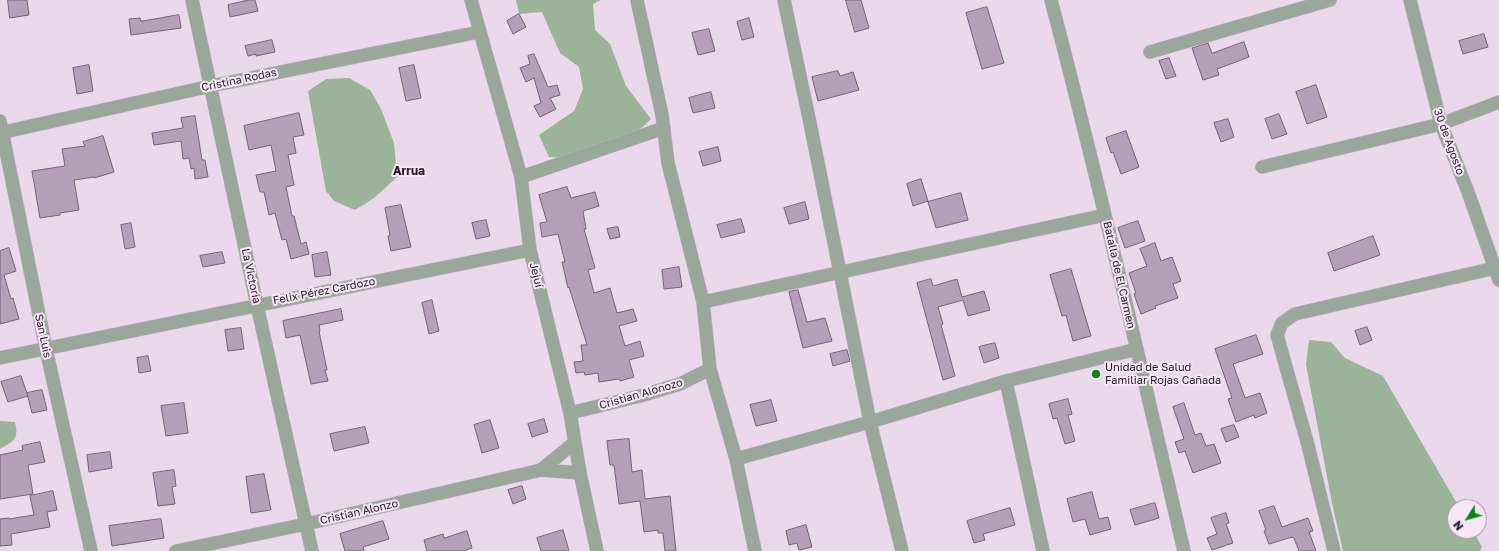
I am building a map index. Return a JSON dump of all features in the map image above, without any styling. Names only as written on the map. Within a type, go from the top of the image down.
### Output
[{"type":"street","name":"La Victoria","points":[[192,0],[257,305],[312,551]]},
{"type":"street","name":"Jejuí","points":[[471,0],[521,177],[530,250],[570,413],[580,473],[597,551]]},
{"type":"street","points":[[637,0],[664,128],[668,163],[703,302],[710,370],[736,459],[755,551]]},
{"type":"street","points":[[784,0],[870,422],[902,551]]},
{"type":"street","name":"Batalla de El Carmen","points":[[1051,0],[1071,74],[1105,214],[1184,551]]},
{"type":"street","points":[[1150,52],[1330,0]]},
{"type":"street","name":"30 de Agosto","points":[[1410,0],[1441,124],[1497,272]]},
{"type":"street","name":"Cristina Rodas","points":[[1,129],[479,32]]},
{"type":"street","points":[[1262,167],[1441,124],[1499,102]]},
{"type":"street","points":[[521,177],[664,128]]},
{"type":"street","name":"San Luis","points":[[1,129],[46,349],[91,551]]},
{"type":"street","points":[[703,302],[1105,214]]},
{"type":"street","name":"Felix Pérez Cardozo","points":[[0,358],[530,250]]},
{"type":"street","points":[[1334,551],[1308,445],[1277,334],[1282,323],[1294,314],[1497,272]]},
{"type":"street","points":[[736,459],[870,422],[1006,381],[1137,350]]},
{"type":"street","name":"Cristian Alonozo","points":[[570,413],[640,396],[680,384],[710,370]]},
{"type":"street","points":[[1006,381],[1044,551]]},
{"type":"street","name":"Cristian Alonzo","points":[[541,470],[574,442]]},
{"type":"street","name":"Cristian Alonzo","points":[[176,551],[306,524],[541,470],[580,473]]},
{"type":"green space","points":[[516,0],[601,0],[593,4],[595,30],[610,44],[626,86],[651,119],[635,134],[573,158],[549,157],[539,135],[574,111],[583,89],[579,67],[560,53],[542,12],[519,14]]},
{"type":"green space","points":[[349,78],[370,90],[381,109],[394,143],[397,177],[374,198],[355,210],[334,201],[326,191],[308,91],[326,79]]},
{"type":"green space","points":[[1309,340],[1331,342],[1345,358],[1383,376],[1454,499],[1447,499],[1447,539],[1478,539],[1482,547],[1480,551],[1343,551],[1332,503],[1306,365]]},
{"type":"green space","points":[[0,421],[15,422],[16,436],[9,444],[0,449]]},
{"type":"building","points":[[8,0],[27,0],[29,15],[10,18]]},
{"type":"building","points":[[255,0],[258,11],[230,17],[228,5]]},
{"type":"building","points":[[846,0],[861,0],[869,28],[855,32]]},
{"type":"building","points":[[987,7],[1004,63],[982,69],[966,13]]},
{"type":"building","points":[[519,14],[526,27],[513,34],[507,21]]},
{"type":"building","points":[[179,15],[181,28],[131,35],[129,19],[140,18],[141,21]]},
{"type":"building","points":[[749,18],[754,37],[742,40],[737,22]]},
{"type":"building","points":[[709,29],[715,51],[698,55],[692,33]]},
{"type":"building","points":[[1484,34],[1488,47],[1463,54],[1459,41]]},
{"type":"building","points":[[272,40],[275,52],[248,56],[245,46]]},
{"type":"building","points":[[1244,42],[1249,57],[1217,69],[1219,75],[1203,80],[1192,48],[1208,43],[1212,53]]},
{"type":"building","points":[[534,54],[548,87],[557,85],[560,95],[550,98],[556,109],[540,117],[534,106],[541,103],[534,78],[526,82],[520,68],[530,64],[528,56]]},
{"type":"building","points":[[1169,58],[1176,76],[1166,79],[1159,61]]},
{"type":"building","points":[[89,65],[93,91],[77,94],[73,68]]},
{"type":"building","points":[[414,65],[421,98],[406,101],[399,68]]},
{"type":"building","points":[[838,71],[840,76],[853,72],[859,90],[818,101],[812,77]]},
{"type":"building","points":[[1316,85],[1327,117],[1307,124],[1296,92]]},
{"type":"building","points":[[711,92],[715,108],[693,113],[689,98]]},
{"type":"building","points":[[299,113],[304,135],[293,137],[296,153],[288,155],[294,185],[286,187],[292,216],[294,216],[301,244],[306,242],[309,254],[291,259],[286,239],[282,240],[275,213],[269,215],[264,192],[260,192],[256,175],[276,171],[271,145],[249,150],[244,126]]},
{"type":"building","points":[[1279,114],[1287,134],[1272,139],[1265,119]]},
{"type":"building","points":[[195,116],[202,160],[205,160],[208,177],[195,179],[194,168],[191,169],[189,158],[183,159],[181,141],[154,145],[152,133],[183,128],[181,118]]},
{"type":"building","points":[[1228,119],[1234,137],[1221,142],[1214,123]]},
{"type":"building","points":[[1126,131],[1139,167],[1121,174],[1106,138]]},
{"type":"building","points":[[103,136],[114,172],[94,178],[74,180],[79,210],[40,218],[32,171],[65,166],[62,149],[85,146],[83,142]]},
{"type":"building","points":[[718,147],[721,161],[703,166],[699,152]]},
{"type":"building","points":[[921,179],[928,201],[913,206],[907,184]]},
{"type":"building","points":[[567,187],[571,198],[595,192],[599,206],[583,211],[586,229],[584,229],[595,268],[588,270],[594,293],[610,288],[617,313],[633,309],[637,321],[619,326],[625,346],[640,341],[644,356],[629,360],[634,377],[620,381],[619,379],[599,382],[598,373],[585,375],[584,372],[576,373],[574,362],[583,361],[581,345],[587,345],[569,287],[568,288],[562,262],[565,262],[558,234],[542,237],[540,223],[547,222],[539,195]]},
{"type":"building","points":[[961,193],[968,220],[936,228],[928,202]]},
{"type":"building","points":[[805,202],[809,219],[789,224],[784,208]]},
{"type":"building","points":[[401,205],[411,247],[391,251],[388,236],[390,235],[385,208]]},
{"type":"building","points":[[741,219],[745,232],[721,238],[717,225]]},
{"type":"building","points":[[486,220],[490,236],[476,239],[472,223]]},
{"type":"building","points":[[1138,221],[1145,241],[1125,248],[1118,228]]},
{"type":"building","points":[[131,223],[135,247],[125,249],[121,225]]},
{"type":"building","points":[[618,227],[620,237],[610,239],[607,229]]},
{"type":"building","points":[[1373,236],[1380,255],[1334,271],[1328,253]]},
{"type":"building","points":[[1155,243],[1161,261],[1172,257],[1181,281],[1173,284],[1178,298],[1155,306],[1156,308],[1141,314],[1129,273],[1147,266],[1140,249]]},
{"type":"building","points":[[9,248],[16,271],[4,275],[19,319],[0,324],[0,251]]},
{"type":"building","points":[[222,252],[225,263],[203,267],[200,256]]},
{"type":"building","points":[[327,252],[331,275],[315,277],[312,255]]},
{"type":"building","points":[[679,267],[682,287],[664,289],[662,270]]},
{"type":"building","points":[[1071,269],[1091,336],[1073,341],[1066,315],[1062,316],[1050,275]]},
{"type":"building","points":[[931,279],[933,286],[957,279],[962,297],[984,291],[990,310],[968,316],[963,300],[938,307],[943,324],[941,325],[955,376],[943,380],[917,283]]},
{"type":"building","points":[[798,290],[807,322],[825,318],[832,341],[803,348],[789,292]]},
{"type":"building","points":[[432,300],[439,331],[429,334],[422,303]]},
{"type":"building","points":[[341,309],[343,320],[319,325],[327,370],[325,370],[328,381],[311,384],[300,335],[286,338],[283,321]]},
{"type":"building","points":[[1367,327],[1372,340],[1360,345],[1355,331]]},
{"type":"building","points":[[241,328],[244,349],[228,351],[225,330]]},
{"type":"building","points":[[1256,335],[1263,354],[1233,364],[1245,398],[1260,393],[1267,413],[1255,418],[1254,415],[1236,422],[1228,399],[1232,398],[1215,349]]},
{"type":"building","points":[[995,343],[999,358],[984,363],[979,347]]},
{"type":"building","points":[[847,350],[850,361],[833,366],[830,354]]},
{"type":"building","points":[[148,356],[151,371],[139,373],[137,358]]},
{"type":"building","points":[[21,376],[28,396],[8,402],[1,382]]},
{"type":"building","points":[[42,390],[47,410],[32,413],[27,393]]},
{"type":"building","points":[[1068,399],[1072,414],[1068,415],[1075,441],[1065,444],[1057,418],[1053,419],[1049,404]]},
{"type":"building","points":[[771,400],[777,421],[756,426],[750,405]]},
{"type":"building","points":[[184,403],[188,433],[166,436],[161,406]]},
{"type":"building","points":[[1184,403],[1195,435],[1201,433],[1206,446],[1214,444],[1221,463],[1193,473],[1185,451],[1179,453],[1175,442],[1184,439],[1173,407]]},
{"type":"building","points":[[544,419],[548,432],[532,437],[528,424]]},
{"type":"building","points":[[490,420],[499,448],[482,453],[474,425]]},
{"type":"building","points":[[1234,425],[1239,437],[1226,442],[1221,429]]},
{"type":"building","points":[[365,427],[369,443],[334,451],[330,434]]},
{"type":"building","points":[[629,439],[632,472],[642,470],[645,499],[670,496],[676,551],[665,551],[663,533],[658,533],[658,530],[644,532],[640,501],[619,504],[614,465],[610,465],[607,441]]},
{"type":"building","points":[[40,442],[45,462],[28,465],[33,494],[0,499],[0,455],[23,450],[22,446]]},
{"type":"building","points":[[110,452],[112,468],[89,472],[87,455]]},
{"type":"building","points":[[174,470],[176,486],[172,487],[175,504],[158,506],[153,473]]},
{"type":"building","points":[[264,474],[271,510],[251,513],[246,477]]},
{"type":"building","points":[[522,486],[526,499],[513,504],[508,490]]},
{"type":"building","points":[[53,491],[57,510],[47,512],[50,527],[11,534],[12,545],[0,546],[0,519],[34,515],[30,496]]},
{"type":"building","points":[[1092,492],[1099,519],[1108,517],[1111,529],[1090,535],[1085,519],[1073,522],[1067,499]]},
{"type":"building","points":[[1155,503],[1159,518],[1135,525],[1130,510]]},
{"type":"building","points":[[1274,506],[1282,527],[1308,518],[1313,531],[1309,532],[1316,551],[1299,551],[1294,538],[1292,537],[1269,544],[1259,511]]},
{"type":"building","points":[[1010,508],[1015,525],[983,534],[985,540],[974,543],[967,521]]},
{"type":"building","points":[[1226,513],[1229,523],[1226,524],[1233,543],[1212,550],[1207,538],[1217,534],[1211,518]]},
{"type":"building","points":[[161,519],[164,538],[112,546],[109,526]]},
{"type":"building","points":[[383,521],[389,539],[363,547],[364,551],[345,551],[340,534]]},
{"type":"building","points":[[806,525],[812,547],[799,550],[797,543],[789,545],[786,531]]},
{"type":"building","points":[[563,530],[569,551],[541,551],[537,538]]},
{"type":"building","points":[[467,531],[472,548],[463,551],[427,551],[424,540],[443,534],[444,538]]},
{"type":"place","name":"Unidad de Salud Familiar Rojas Cañada","points":[[1096,374]]},
{"type":"district","name":"Arrua","points":[[409,171]]}]
